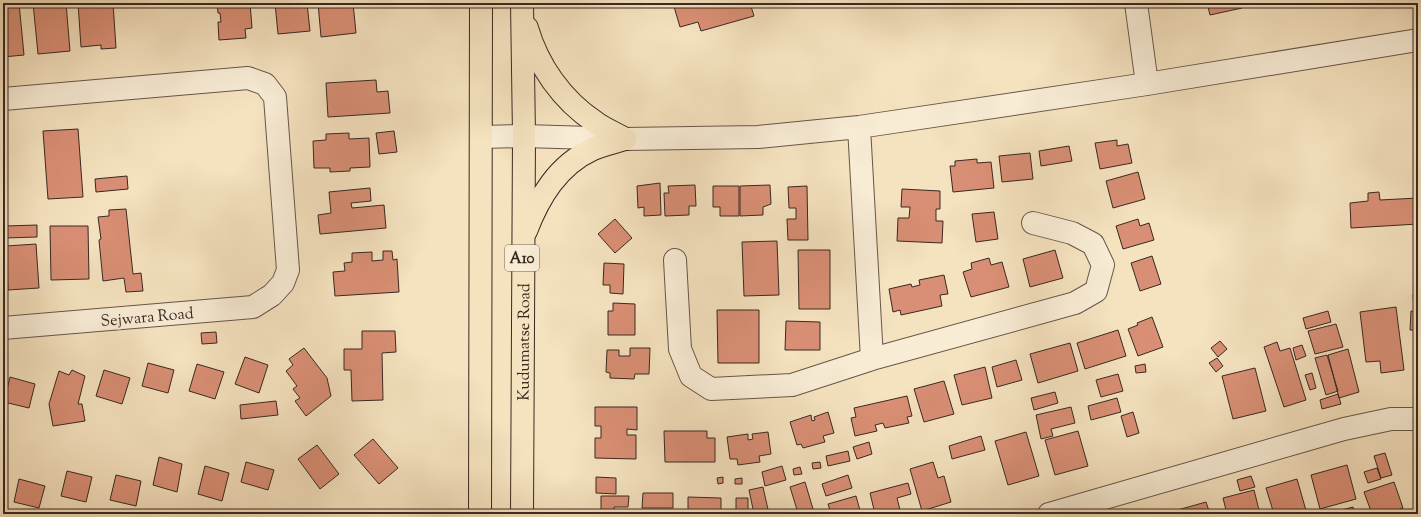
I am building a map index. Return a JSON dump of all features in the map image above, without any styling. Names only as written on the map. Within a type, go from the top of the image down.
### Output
[{"type":"main road","points":[[480,514],[481,3]]},
{"type":"main road","points":[[522,7],[531,43],[547,74],[568,100],[595,122],[625,139]]},
{"type":"main road","name":"Kudumatse Road","points":[[522,7],[524,136],[522,240],[522,514]]},
{"type":"main road","points":[[522,240],[532,214],[548,186],[568,165],[592,150],[625,139]]},
{"type":"street","points":[[1136,3],[1147,84]]},
{"type":"street","points":[[481,137],[524,136],[625,139],[758,137],[859,127],[1147,84],[1418,40]]},
{"type":"street","name":"Sejwara Road","points":[[3,99],[248,78],[265,84],[275,97],[288,270],[283,283],[272,295],[253,307],[3,328]]},
{"type":"street","points":[[859,127],[872,359]]},
{"type":"street","points":[[675,260],[680,349],[691,376],[711,389],[792,385],[872,359],[1075,303],[1096,291],[1103,265],[1093,244],[1072,233],[1033,223]]},
{"type":"street","points":[[1049,514],[1344,428],[1391,419],[1418,419]]},
{"type":"building","points":[[3,3],[19,3],[24,55],[3,57]]},
{"type":"building","points":[[33,3],[66,3],[70,51],[38,54]]},
{"type":"building","points":[[78,3],[113,3],[116,48],[101,49],[101,45],[81,47]]},
{"type":"building","points":[[217,3],[250,3],[252,28],[245,29],[246,38],[219,40],[218,22],[221,22]]},
{"type":"building","points":[[275,3],[307,3],[310,31],[278,34]]},
{"type":"building","points":[[318,3],[353,3],[356,33],[321,37]]},
{"type":"building","points":[[673,3],[750,3],[754,16],[701,31],[698,22],[680,27]]},
{"type":"building","points":[[765,3],[860,3],[765,4]]},
{"type":"building","points":[[1207,3],[1240,3],[1242,8],[1210,15]]},
{"type":"building","points":[[376,80],[377,92],[388,91],[390,113],[328,117],[326,83]]},
{"type":"building","points":[[78,129],[83,197],[48,199],[43,131]]},
{"type":"building","points":[[394,131],[397,152],[379,154],[376,133]]},
{"type":"building","points":[[349,133],[349,139],[369,138],[370,167],[350,168],[350,171],[330,172],[330,168],[314,168],[313,141],[326,140],[326,134]]},
{"type":"building","points":[[1117,140],[1117,146],[1128,144],[1132,163],[1100,169],[1095,143]]},
{"type":"building","points":[[1069,146],[1072,161],[1041,166],[1039,151]]},
{"type":"building","points":[[1030,153],[1033,179],[1002,182],[999,156]]},
{"type":"building","points":[[977,159],[977,163],[991,162],[994,188],[953,192],[950,166],[955,166],[955,161]]},
{"type":"building","points":[[1138,172],[1145,199],[1113,208],[1106,181]]},
{"type":"building","points":[[127,176],[128,189],[96,192],[95,179]]},
{"type":"building","points":[[660,183],[661,215],[644,216],[644,207],[638,208],[637,186]]},
{"type":"building","points":[[695,185],[696,206],[689,206],[689,215],[665,216],[664,193],[669,193],[668,186]]},
{"type":"building","points":[[770,185],[771,204],[763,207],[763,215],[740,216],[740,186]]},
{"type":"building","points":[[713,186],[739,186],[739,216],[720,216],[720,207],[713,207]]},
{"type":"building","points":[[807,186],[808,240],[788,240],[787,219],[796,219],[796,208],[789,208],[788,187]]},
{"type":"building","points":[[370,188],[371,201],[351,203],[352,208],[384,205],[386,228],[320,234],[318,215],[331,213],[329,192]]},
{"type":"building","points":[[902,189],[940,191],[940,209],[936,209],[936,221],[943,221],[942,243],[897,241],[898,218],[909,218],[910,207],[901,207]]},
{"type":"building","points":[[1379,192],[1380,200],[1418,198],[1418,224],[1351,228],[1350,203],[1368,201],[1368,193]]},
{"type":"building","points":[[126,209],[133,274],[141,273],[143,291],[126,292],[124,278],[103,281],[99,240],[101,239],[98,217],[109,216],[109,210]]},
{"type":"building","points":[[994,212],[998,239],[976,242],[972,214]]},
{"type":"building","points":[[615,219],[632,238],[615,253],[598,234]]},
{"type":"building","points":[[1138,219],[1140,226],[1149,223],[1154,240],[1123,249],[1116,226]]},
{"type":"building","points":[[37,225],[37,237],[5,238],[5,226]]},
{"type":"building","points":[[50,226],[88,226],[89,279],[51,280]]},
{"type":"building","points":[[777,241],[779,295],[744,296],[742,242]]},
{"type":"building","points":[[36,244],[39,288],[8,290],[6,246]]},
{"type":"building","points":[[798,250],[830,250],[830,309],[799,309]]},
{"type":"building","points":[[1055,250],[1063,278],[1030,287],[1023,259]]},
{"type":"building","points":[[383,251],[392,251],[393,260],[397,259],[399,292],[335,296],[333,272],[345,271],[344,263],[352,262],[352,253],[372,252],[372,261],[383,260]]},
{"type":"building","points":[[1152,256],[1161,284],[1140,291],[1131,263]]},
{"type":"building","points":[[989,258],[991,265],[1002,262],[1009,287],[971,297],[963,272],[972,269],[971,263]]},
{"type":"building","points":[[604,263],[624,264],[623,294],[610,293],[610,285],[603,285]]},
{"type":"building","points":[[944,275],[948,294],[940,295],[942,306],[901,315],[900,310],[893,312],[889,289],[911,284],[912,287],[920,285],[919,280]]},
{"type":"building","points":[[1418,294],[1418,307],[1414,307],[1413,295]]},
{"type":"building","points":[[613,303],[635,304],[635,335],[608,335],[608,311],[613,311]]},
{"type":"building","points":[[1396,307],[1404,370],[1381,373],[1380,361],[1366,362],[1360,312]]},
{"type":"building","points":[[717,310],[759,310],[759,363],[718,363]]},
{"type":"building","points":[[1328,311],[1331,322],[1306,329],[1303,318]]},
{"type":"building","points":[[1411,311],[1418,312],[1418,330],[1410,330]]},
{"type":"building","points":[[1152,317],[1163,347],[1138,356],[1128,329],[1138,325],[1137,323]]},
{"type":"building","points":[[786,321],[820,322],[820,350],[785,350]]},
{"type":"building","points":[[1336,324],[1343,347],[1315,354],[1308,331]]},
{"type":"building","points":[[1118,330],[1126,356],[1085,369],[1077,343]]},
{"type":"building","points":[[362,331],[395,331],[396,352],[382,353],[383,400],[352,401],[351,370],[344,370],[344,349],[362,349]]},
{"type":"building","points":[[216,332],[217,343],[202,344],[201,333]]},
{"type":"building","points":[[1220,341],[1227,349],[1218,357],[1211,348]]},
{"type":"building","points":[[1277,342],[1280,351],[1290,348],[1306,400],[1284,407],[1264,347]]},
{"type":"building","points":[[1070,343],[1078,371],[1038,383],[1030,354]]},
{"type":"building","points":[[1302,345],[1306,356],[1296,360],[1293,348]]},
{"type":"building","points":[[304,348],[327,378],[331,396],[306,416],[295,401],[300,398],[293,389],[297,386],[286,371],[293,365],[289,359]]},
{"type":"building","points":[[630,348],[650,348],[649,374],[635,374],[634,379],[610,378],[610,373],[606,372],[607,350],[619,350],[619,356],[630,356]]},
{"type":"building","points":[[1348,349],[1359,392],[1339,398],[1328,355]]},
{"type":"building","points":[[1327,355],[1338,391],[1326,395],[1315,358]]},
{"type":"building","points":[[245,357],[268,365],[259,393],[235,384]]},
{"type":"building","points":[[1217,358],[1223,366],[1216,372],[1209,363]]},
{"type":"building","points":[[1016,360],[1022,380],[997,387],[992,367]]},
{"type":"building","points":[[148,363],[174,370],[168,393],[142,386]]},
{"type":"building","points":[[197,364],[224,372],[215,399],[189,391]]},
{"type":"building","points":[[1145,364],[1146,372],[1136,373],[1135,366]]},
{"type":"building","points":[[985,367],[992,398],[962,405],[954,375]]},
{"type":"building","points":[[1255,368],[1266,411],[1233,419],[1222,376]]},
{"type":"building","points":[[72,370],[85,376],[78,404],[82,404],[85,421],[53,426],[49,404],[59,371],[69,375]]},
{"type":"building","points":[[104,370],[130,378],[122,404],[96,396]]},
{"type":"building","points":[[1312,373],[1316,388],[1310,390],[1305,375]]},
{"type":"building","points":[[1118,374],[1123,391],[1101,397],[1096,380]]},
{"type":"building","points":[[10,377],[35,384],[29,408],[4,402]]},
{"type":"building","points":[[944,381],[954,414],[924,422],[914,389]]},
{"type":"building","points":[[1055,392],[1058,403],[1034,410],[1031,398]]},
{"type":"building","points":[[1338,394],[1341,404],[1322,409],[1320,400]]},
{"type":"building","points":[[907,396],[912,416],[907,417],[909,423],[885,428],[883,423],[875,425],[877,431],[855,436],[851,418],[856,417],[854,408]]},
{"type":"building","points":[[1117,398],[1121,412],[1091,420],[1088,406]]},
{"type":"building","points":[[276,401],[278,415],[241,419],[240,405]]},
{"type":"building","points":[[595,407],[637,407],[637,430],[627,429],[627,435],[636,435],[636,459],[595,458],[595,438],[601,438],[601,426],[595,426]]},
{"type":"building","points":[[1071,407],[1075,423],[1051,429],[1053,436],[1041,439],[1036,415]]},
{"type":"building","points":[[828,412],[834,433],[823,436],[825,442],[803,448],[801,444],[797,445],[790,422],[811,415],[812,421],[815,420],[814,417]]},
{"type":"building","points":[[1133,412],[1139,433],[1127,437],[1121,416]]},
{"type":"building","points":[[664,431],[707,431],[707,438],[715,438],[715,462],[665,462]]},
{"type":"building","points":[[1078,431],[1088,466],[1055,475],[1045,440]]},
{"type":"building","points":[[768,432],[771,454],[759,456],[760,462],[738,465],[737,459],[730,459],[727,437],[748,434],[748,440],[753,439],[752,434]]},
{"type":"building","points":[[1026,432],[1039,476],[1008,485],[995,441]]},
{"type":"building","points":[[981,436],[985,450],[952,459],[949,446]]},
{"type":"building","points":[[373,439],[398,468],[379,484],[354,455]]},
{"type":"building","points":[[869,442],[872,454],[857,459],[853,447]]},
{"type":"building","points":[[317,445],[339,474],[320,489],[298,459]]},
{"type":"building","points":[[848,451],[850,461],[828,466],[826,456]]},
{"type":"building","points":[[1385,453],[1392,475],[1381,478],[1374,456]]},
{"type":"building","points":[[159,457],[182,464],[177,492],[153,485]]},
{"type":"building","points":[[246,462],[274,470],[268,490],[241,482]]},
{"type":"building","points":[[820,462],[821,468],[813,469],[812,463]]},
{"type":"building","points":[[933,462],[938,478],[944,476],[951,502],[922,511],[910,469]]},
{"type":"building","points":[[1347,465],[1356,499],[1320,509],[1311,475]]},
{"type":"building","points":[[205,466],[229,473],[222,501],[198,494]]},
{"type":"building","points":[[782,466],[786,480],[765,486],[762,472]]},
{"type":"building","points":[[800,467],[802,474],[794,475],[793,469]]},
{"type":"building","points":[[1377,468],[1381,479],[1368,483],[1364,472]]},
{"type":"building","points":[[67,471],[92,477],[86,502],[61,496]]},
{"type":"building","points":[[116,475],[141,481],[136,506],[110,500]]},
{"type":"building","points":[[848,475],[852,488],[826,496],[822,484]]},
{"type":"building","points":[[1251,476],[1255,487],[1240,491],[1237,480]]},
{"type":"building","points":[[596,477],[616,478],[616,494],[596,493]]},
{"type":"building","points":[[723,477],[723,483],[718,484],[717,478]]},
{"type":"building","points":[[742,478],[742,484],[735,484],[735,479]]},
{"type":"building","points":[[19,479],[45,486],[39,508],[14,502]]},
{"type":"building","points":[[1297,479],[1307,514],[1274,514],[1266,488]]},
{"type":"building","points":[[805,482],[813,509],[798,513],[790,487]]},
{"type":"building","points":[[1394,482],[1403,508],[1385,514],[1372,514],[1364,492]]},
{"type":"building","points":[[908,483],[911,494],[897,498],[900,510],[888,514],[875,514],[870,493]]},
{"type":"building","points":[[763,487],[769,514],[754,514],[749,490]]},
{"type":"building","points":[[1254,490],[1260,514],[1227,514],[1223,498]]},
{"type":"building","points":[[643,493],[673,493],[673,508],[642,508]]},
{"type":"building","points":[[601,496],[629,496],[628,507],[614,507],[614,514],[601,514]]},
{"type":"building","points":[[856,496],[861,514],[831,514],[828,504]]},
{"type":"building","points":[[688,497],[721,498],[721,512],[688,510]]},
{"type":"building","points":[[736,498],[748,498],[748,514],[736,514]]},
{"type":"building","points":[[1206,502],[1210,514],[1175,514],[1174,511]]},
{"type":"building","points":[[1353,507],[1355,514],[1327,514]]}]
